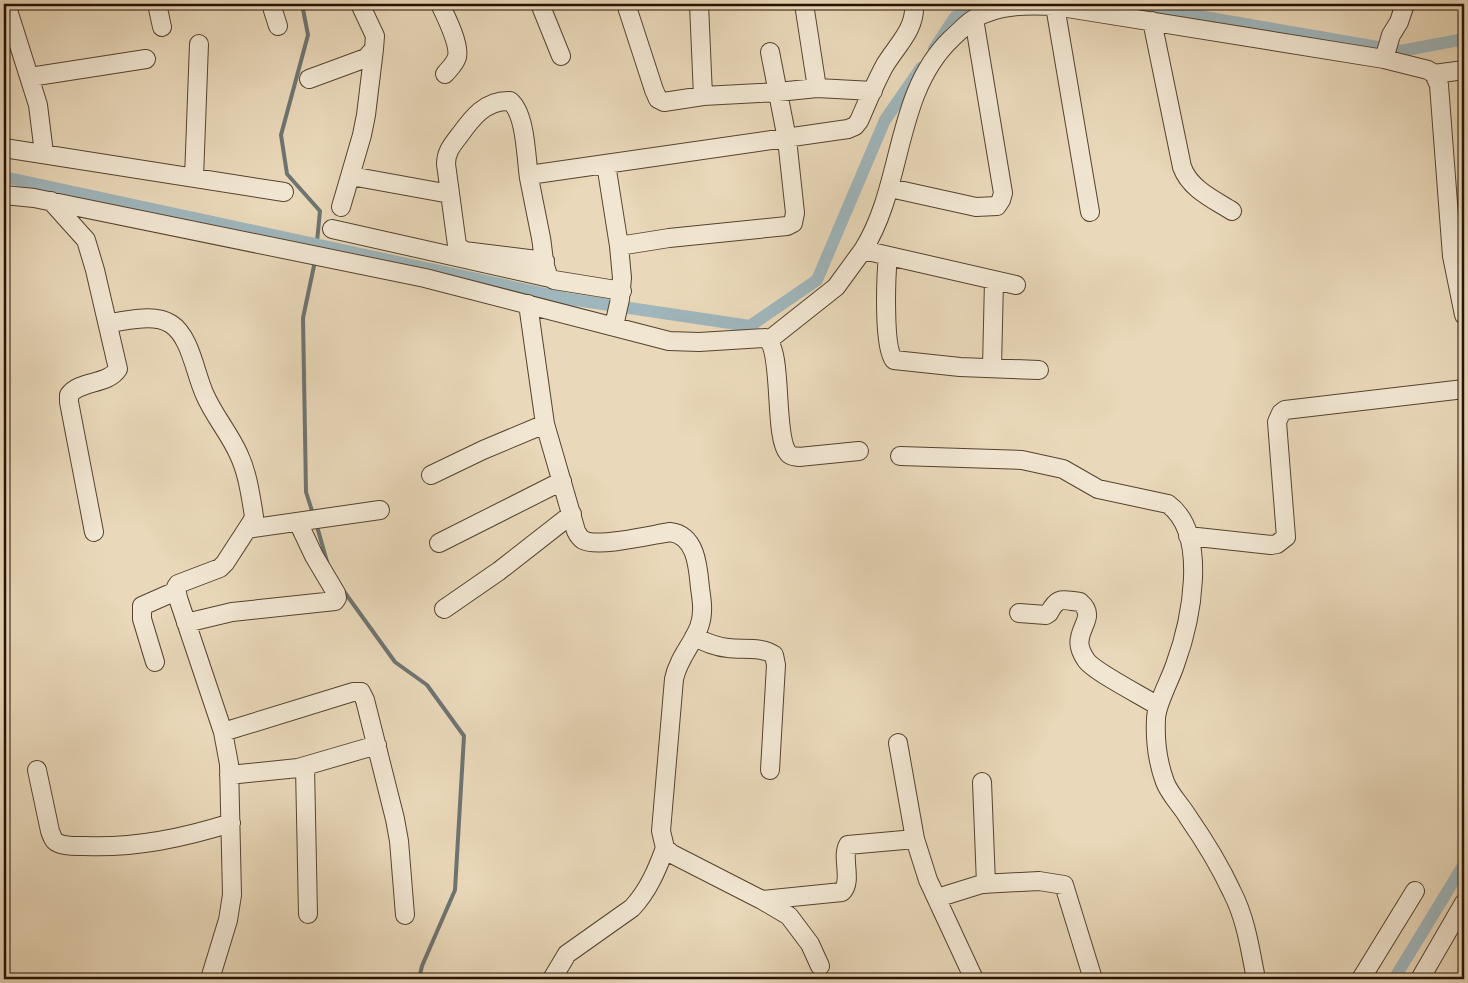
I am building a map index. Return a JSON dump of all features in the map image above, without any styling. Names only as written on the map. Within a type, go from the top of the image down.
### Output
[{"type":"street","points":[[6,4],[9,34],[30,77],[40,114],[44,153]]},
{"type":"street","points":[[157,4],[162,27]]},
{"type":"street","points":[[271,4],[278,26]]},
{"type":"street","points":[[341,207],[351,176],[366,115],[374,49],[375,36],[360,4]]},
{"type":"street","points":[[440,4],[456,42],[457,51],[454,63],[446,74]]},
{"type":"street","points":[[540,4],[561,56]]},
{"type":"street","points":[[626,4],[658,99],[664,102],[703,96],[817,88],[873,91]]},
{"type":"street","points":[[699,4],[703,96]]},
{"type":"street","points":[[804,4],[817,88]]},
{"type":"street","points":[[529,176],[787,139],[848,129],[855,126],[885,65],[909,30],[913,20],[914,4]]},
{"type":"street","points":[[1385,57],[1390,35],[1399,22],[1405,4]]},
{"type":"street","points":[[769,340],[836,286],[870,240],[890,188],[906,124],[922,80],[932,60],[941,49],[974,19],[991,11],[1024,6],[1055,6],[1385,57],[1428,70],[1434,74],[1439,85],[1452,256],[1464,315]]},
{"type":"street","points":[[1055,6],[1090,212]]},
{"type":"street","points":[[890,188],[976,207],[996,206],[1001,200],[1003,193],[974,19]]},
{"type":"street","points":[[1152,21],[1185,176],[1199,190],[1232,211]]},
{"type":"street","points":[[194,178],[198,44]]},
{"type":"street","points":[[309,79],[366,58],[374,49]]},
{"type":"street","points":[[618,246],[669,238],[787,226],[793,223],[795,213],[787,139],[770,52]]},
{"type":"street","points":[[30,77],[146,59]]},
{"type":"street","points":[[1434,74],[1464,70]]},
{"type":"street","points":[[545,261],[464,251],[459,249],[456,239],[446,164],[447,152],[476,113],[498,102],[510,100],[517,109],[528,150],[529,176],[545,261],[546,271],[550,278]]},
{"type":"street","points":[[4,148],[284,192]]},
{"type":"street","points":[[606,164],[618,246],[621,295],[615,322]]},
{"type":"street","points":[[351,176],[450,194]]},
{"type":"street","points":[[4,195],[51,201],[425,278],[528,304],[615,322],[669,341],[699,342],[760,337],[769,340]]},
{"type":"street","points":[[51,201],[86,240],[96,270],[118,369],[111,376],[75,388],[69,395],[94,532]]},
{"type":"street","points":[[332,230],[621,295]]},
{"type":"street","points":[[863,250],[1016,285]]},
{"type":"street","points":[[888,256],[885,292],[889,351],[894,360],[960,367],[1039,370]]},
{"type":"street","points":[[992,368],[994,280]]},
{"type":"street","points":[[528,304],[545,424],[576,531],[581,539],[586,542],[606,542],[670,532],[680,534],[690,544],[698,565],[702,609],[700,626],[680,659],[674,679],[661,831],[665,848],[657,871],[640,900],[632,908],[568,954],[552,979]]},
{"type":"street","points":[[108,323],[154,318],[164,320],[180,332],[186,343],[205,395],[243,465],[254,510],[254,517],[247,529],[220,568],[178,584],[176,587],[186,623],[223,732],[229,775],[232,880],[230,909],[210,979]]},
{"type":"street","points":[[769,340],[775,363],[783,441],[789,454],[799,457],[859,451]]},
{"type":"street","points":[[1188,536],[1271,544],[1277,544],[1286,537],[1277,422],[1284,410],[1464,389]]},
{"type":"street","points":[[431,475],[483,450],[545,424]]},
{"type":"street","points":[[900,456],[1022,460],[1052,466],[1063,469],[1098,489],[1168,504],[1175,509],[1182,519],[1193,559],[1190,612],[1176,664],[1158,706],[1156,718],[1159,760],[1165,783],[1204,841],[1236,899],[1246,925],[1256,979]]},
{"type":"street","points":[[439,543],[562,481]]},
{"type":"street","points":[[247,529],[380,510]]},
{"type":"street","points":[[444,609],[499,571],[572,514]]},
{"type":"street","points":[[186,623],[232,612],[335,601],[337,598],[336,593],[314,556],[308,520]]},
{"type":"street","points":[[155,662],[142,619],[142,606],[176,592]]},
{"type":"street","points":[[1019,613],[1046,614],[1049,613],[1055,602],[1080,602],[1086,610],[1087,618],[1079,644],[1089,664],[1158,706]]},
{"type":"street","points":[[694,636],[707,643],[725,648],[757,649],[774,655],[776,673],[770,770]]},
{"type":"street","points":[[223,732],[357,691],[363,694],[395,819],[399,841],[405,915]]},
{"type":"street","points":[[898,743],[915,839],[928,880],[974,979]]},
{"type":"street","points":[[229,775],[284,771],[305,767],[377,745]]},
{"type":"street","points":[[305,767],[308,914]]},
{"type":"street","points":[[37,770],[50,831],[57,843],[102,846],[138,844],[179,838],[231,823]]},
{"type":"street","points":[[982,782],[986,884]]},
{"type":"street","points":[[762,900],[842,892],[846,888],[846,852],[848,845],[915,839]]},
{"type":"street","points":[[665,848],[672,854],[789,916],[810,944],[820,966]]},
{"type":"street","points":[[937,898],[986,884],[1039,881],[1064,885],[1093,979]]},
{"type":"street","points":[[1361,979],[1415,891]]},
{"type":"street","points":[[1420,979],[1464,903]]},
{"type":"waterway","points":[[302,4],[308,35],[281,135],[287,174],[320,211],[316,252]]},
{"type":"waterway","points":[[1129,4],[1401,51],[1464,39]]},
{"type":"waterway","points":[[934,49],[955,17],[983,8]]},
{"type":"waterway","points":[[4,177],[569,299],[750,326],[817,280],[885,120],[921,68]]},
{"type":"waterway","points":[[313,514],[306,492],[303,318],[315,261]]},
{"type":"waterway","points":[[316,523],[328,565]]},
{"type":"waterway","points":[[343,590],[395,662],[427,685],[464,736],[455,890],[422,966],[419,979]]},
{"type":"waterway","points":[[1394,979],[1464,864]]}]
